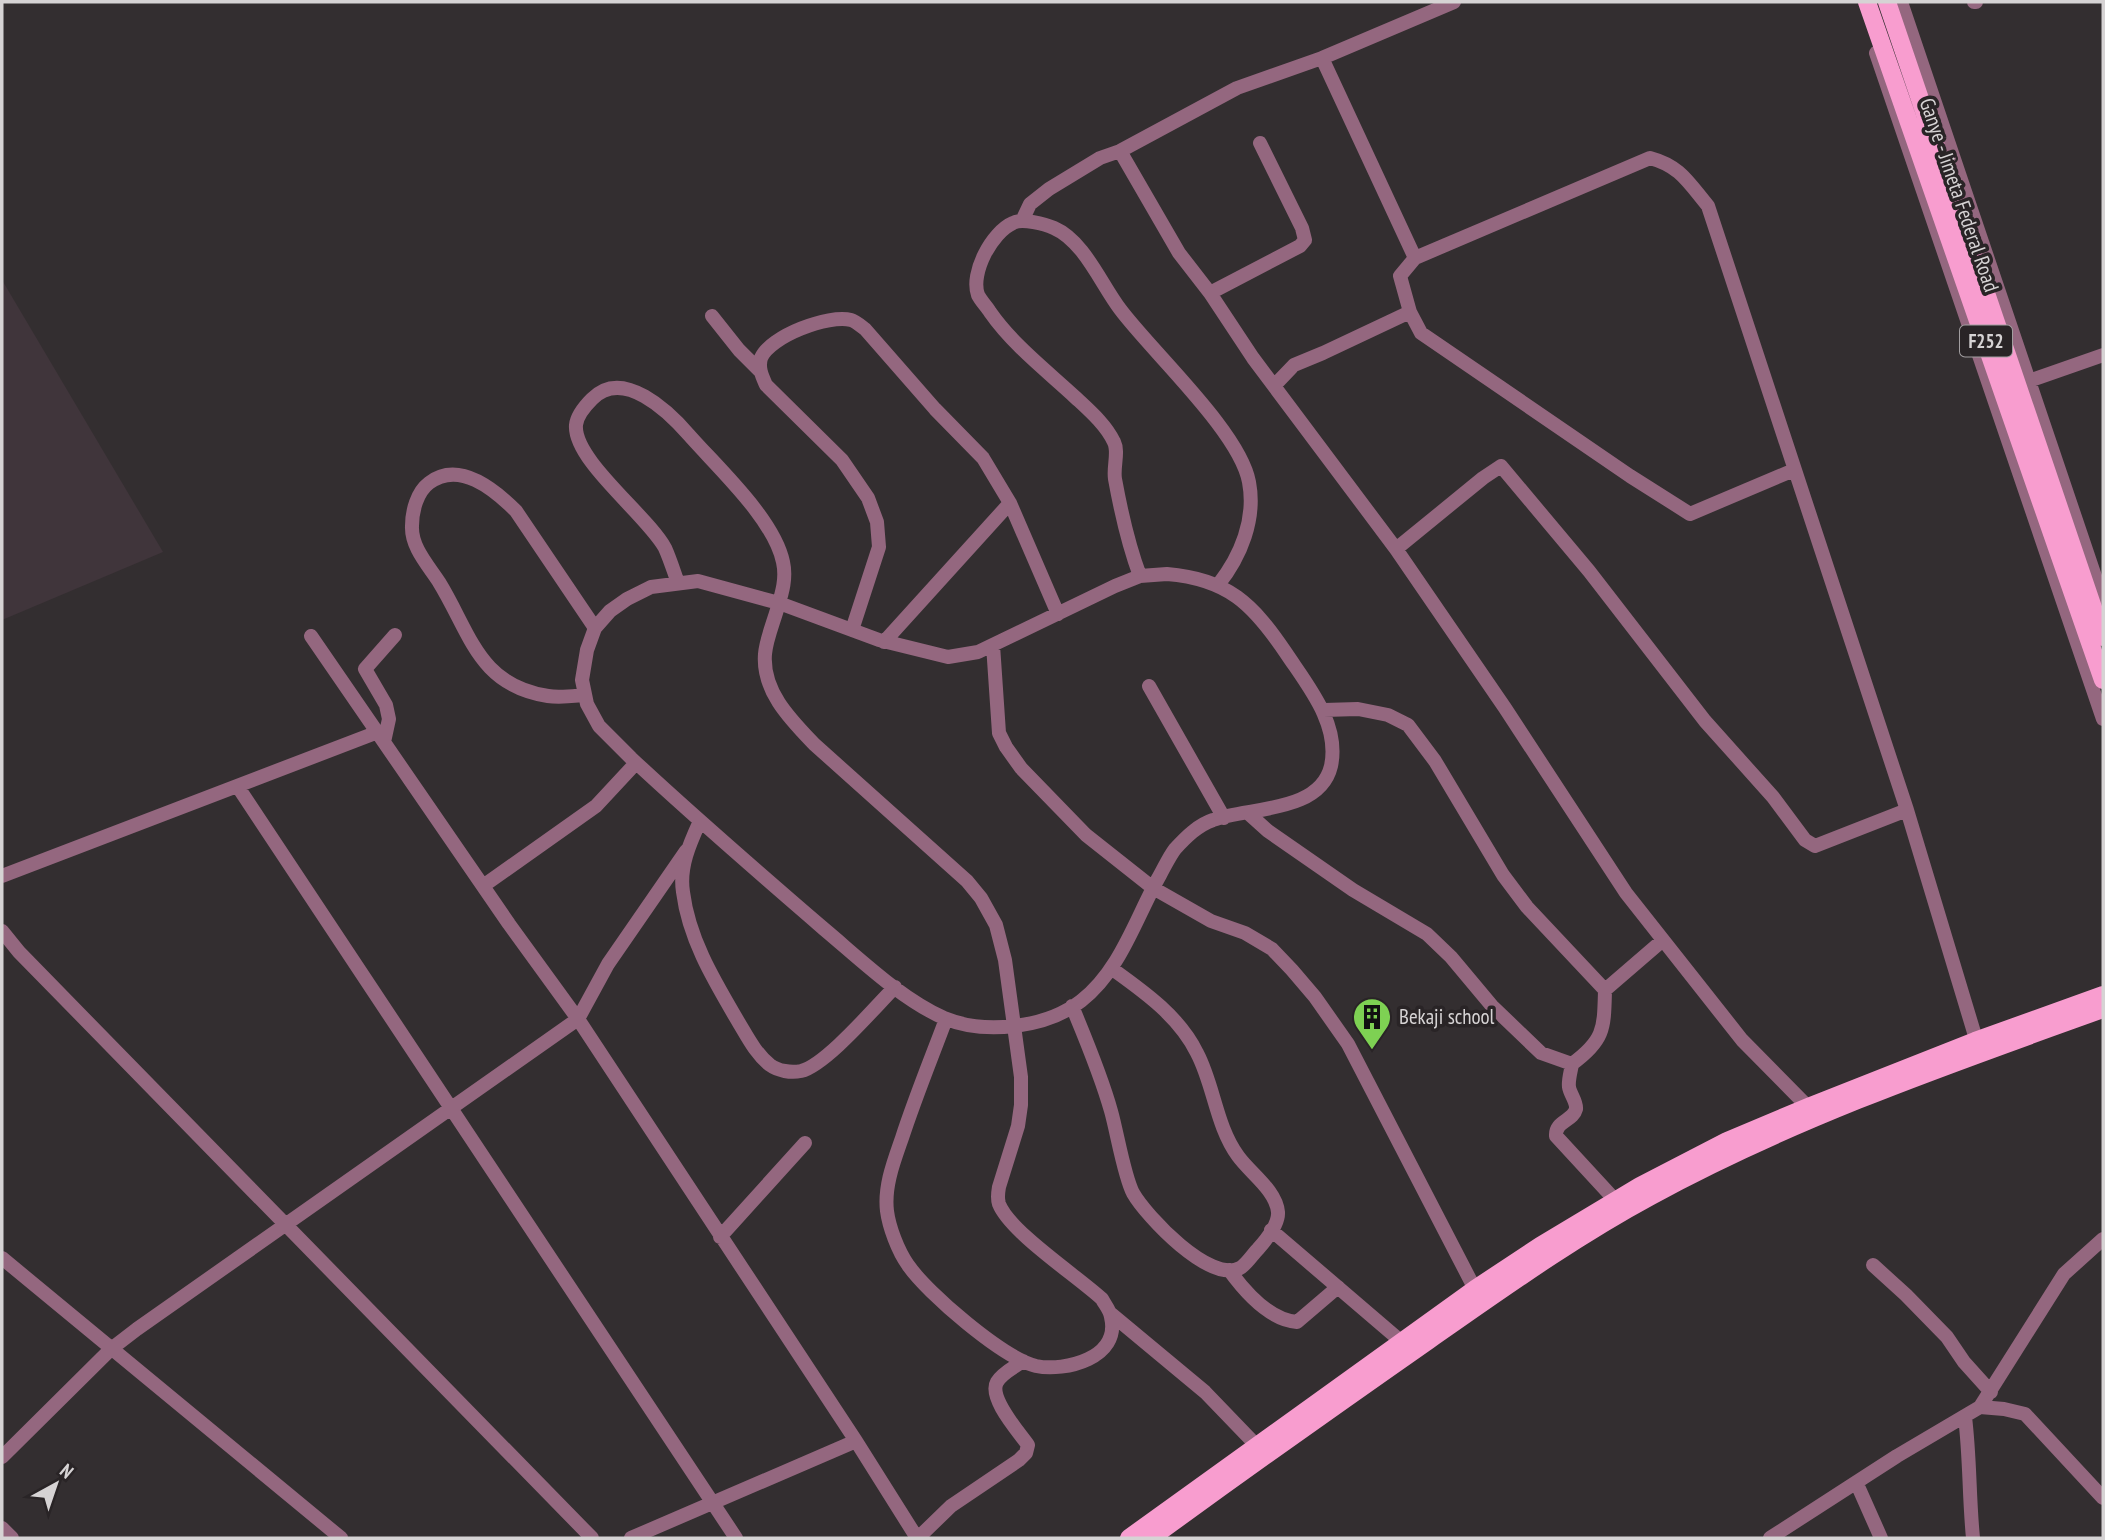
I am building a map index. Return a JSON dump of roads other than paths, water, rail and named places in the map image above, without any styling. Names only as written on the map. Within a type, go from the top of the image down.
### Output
[{"type":"main road","name":"Ganye - Jimeta Federal Road","points":[[1867,2],[2103,680]]},
{"type":"main road","name":"Ganye - Jimeta Federal Road","points":[[1887,2],[2103,637]]},
{"type":"main road","points":[[1151,1538],[1257,1446],[1403,1343],[1649,1197],[1734,1153],[2103,995]]},
{"type":"main road","points":[[1129,1538],[1200,1495],[1615,1200],[1727,1141],[1808,1107],[1978,1047],[2103,1009]]},
{"type":"street","points":[[1022,221],[1030,204],[1100,158],[1119,151],[1237,88],[1322,58],[1454,2]]},
{"type":"street","points":[[1858,2],[2103,719]]},
{"type":"street","points":[[1901,2],[2103,600]]},
{"type":"street","points":[[1322,58],[1415,258]]},
{"type":"street","points":[[1210,293],[1300,246],[1305,240],[1302,228],[1260,143]]},
{"type":"street","points":[[1119,151],[1179,253],[1396,550],[1505,708],[1626,893],[1742,1040],[1808,1107]]},
{"type":"street","points":[[1794,470],[1690,514],[1421,333],[1410,312],[1400,276],[1415,258],[1650,158],[1669,163],[1684,176],[1708,206],[1907,810],[1978,1047]]},
{"type":"street","points":[[1140,576],[1129,547],[1115,477],[1115,443],[1097,417],[1002,329],[978,295],[976,277],[986,252],[1010,224],[1022,221],[1054,228],[1071,240],[1120,309],[1207,411],[1243,463],[1249,482],[1247,533],[1233,566],[1218,585]]},
{"type":"street","points":[[1274,386],[1294,365],[1410,312]]},
{"type":"street","points":[[712,316],[760,371],[766,385],[842,460],[868,498],[877,522],[879,547],[852,630]]},
{"type":"street","points":[[760,371],[761,358],[774,343],[805,328],[826,322],[850,320],[865,329],[904,375],[983,457],[1010,503],[1058,614]]},
{"type":"street","points":[[2029,381],[2103,355]]},
{"type":"street","points":[[678,583],[664,547],[581,447],[576,425],[583,408],[598,393],[615,388],[644,395],[659,404],[761,517],[775,539],[783,562],[784,582],[765,651],[764,666],[778,703],[814,744],[967,881],[981,898],[996,926],[1005,960],[1021,1077],[1018,1126],[999,1187],[1000,1206],[1021,1232],[1102,1299],[1110,1313],[1111,1334],[1103,1347],[1093,1357],[1075,1365],[1055,1368],[1033,1365],[991,1342],[947,1306],[908,1265],[897,1243],[887,1211],[888,1187],[896,1155],[946,1019]]},
{"type":"street","points":[[1396,550],[1501,466],[1589,571],[1705,721],[1773,797],[1805,840],[1815,846],[1907,810]]},
{"type":"street","points":[[585,695],[549,696],[500,678],[486,666],[418,550],[411,528],[414,506],[424,487],[439,475],[458,474],[482,483],[501,496],[516,511],[595,628]]},
{"type":"street","points":[[884,642],[1010,503]]},
{"type":"street","points":[[1140,576],[1195,576],[1218,585],[1242,601],[1262,620],[1324,710],[1333,757],[1327,781],[1312,794],[1287,804],[1212,820],[1195,829],[1174,851],[1102,983],[1079,1003],[1049,1017],[1015,1026],[978,1027],[946,1019],[922,1007],[895,987],[828,932],[636,763],[599,726],[587,704],[582,680],[587,650],[595,628],[610,611],[651,587],[698,581],[779,603],[884,642],[947,657],[978,652],[1140,576]]},
{"type":"street","points":[[2,876],[238,787],[381,737],[389,719],[386,705],[365,669],[396,635]]},
{"type":"street","points":[[311,636],[578,1019],[917,1538],[951,1506],[1019,1460],[1028,1450],[1028,1445],[996,1399],[995,1388],[1002,1376],[1023,1361]]},
{"type":"street","points":[[993,645],[999,733],[1021,768],[1086,835],[1153,888],[1211,921],[1245,933],[1272,949],[1315,997],[1348,1044],[1479,1296]]},
{"type":"street","points":[[1149,686],[1224,818]]},
{"type":"street","points":[[1324,710],[1358,709],[1388,715],[1408,725],[1435,761],[1503,875],[1527,907],[1605,990],[1605,1019],[1600,1037],[1572,1064],[1569,1085],[1575,1112],[1558,1126],[1556,1136],[1615,1200]]},
{"type":"street","points":[[483,886],[596,806],[636,763]]},
{"type":"street","points":[[238,787],[736,1538]]},
{"type":"street","points":[[1248,813],[1268,831],[1353,890],[1427,934],[1451,957],[1492,1006],[1541,1053],[1572,1064]]},
{"type":"street","points":[[2,1457],[111,1349],[578,1019],[608,964],[686,850],[700,821]]},
{"type":"street","points":[[686,850],[682,890],[692,931],[711,977],[757,1053],[772,1067],[788,1072],[803,1071],[820,1061],[895,987]]},
{"type":"street","points":[[2,931],[19,952],[283,1225],[592,1538]]},
{"type":"street","points":[[1605,990],[1663,940]]},
{"type":"street","points":[[1072,1006],[1110,1107],[1132,1191],[1151,1219],[1211,1268],[1240,1268],[1265,1241],[1271,1230],[1278,1213],[1271,1193],[1237,1156],[1197,1053],[1175,1021],[1111,968]]},
{"type":"street","points":[[720,1237],[805,1143]]},
{"type":"street","points":[[1271,1230],[1403,1343]]},
{"type":"street","points":[[1770,1538],[1897,1456],[1980,1407],[2064,1274],[2103,1239]]},
{"type":"street","points":[[2,1258],[341,1538]]},
{"type":"street","points":[[1873,1265],[1947,1338],[1991,1392]]},
{"type":"street","points":[[1229,1270],[1253,1298],[1278,1317],[1291,1322],[1297,1322],[1339,1287]]},
{"type":"street","points":[[1110,1313],[1205,1392],[1257,1446]]},
{"type":"street","points":[[1980,1407],[2004,1409],[2025,1415],[2103,1498]]},
{"type":"street","points":[[1965,1417],[1970,1455],[1973,1538]]},
{"type":"street","points":[[631,1538],[856,1441]]},
{"type":"street","points":[[1857,1484],[1881,1538]]},
{"type":"street","points":[[2,1528],[12,1538]]},
{"type":"place","name":"Bekaji school","points":[[1372,1051]]}]
